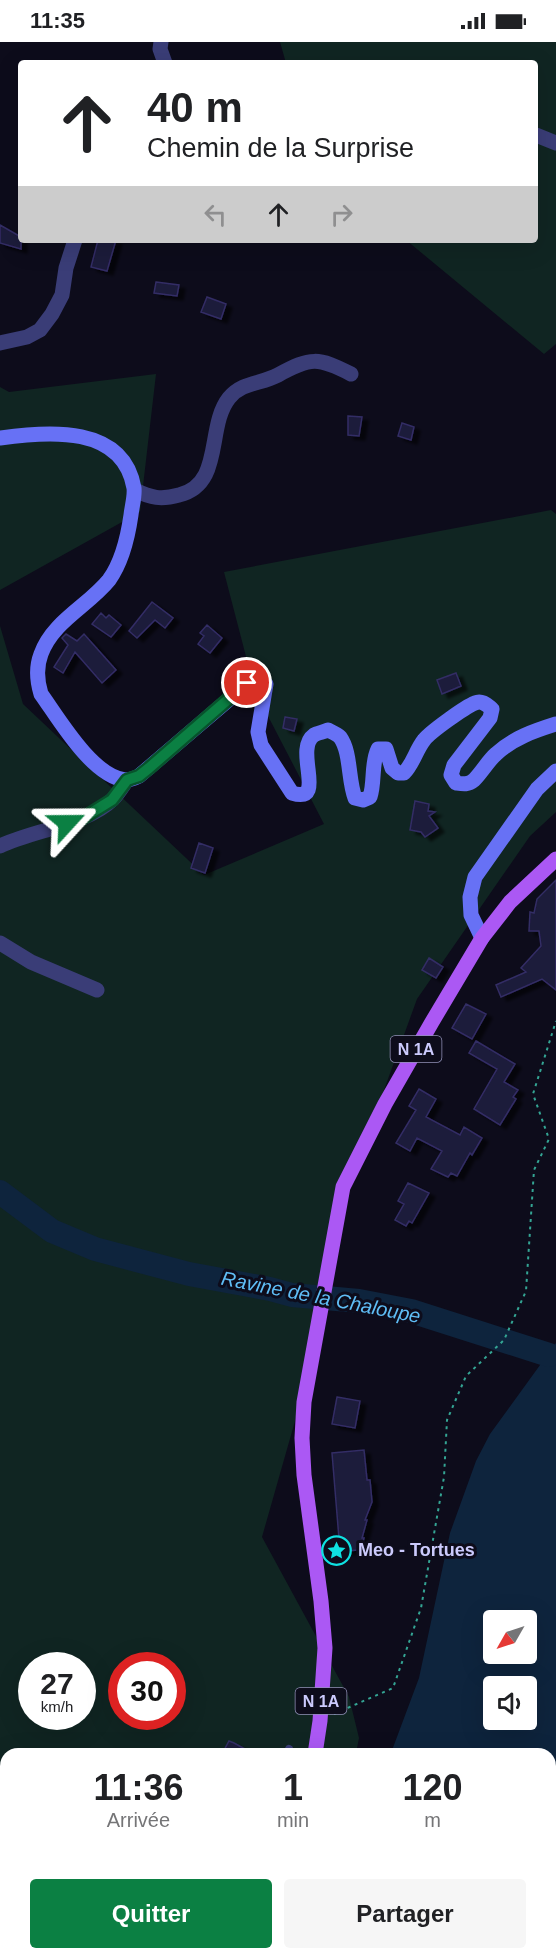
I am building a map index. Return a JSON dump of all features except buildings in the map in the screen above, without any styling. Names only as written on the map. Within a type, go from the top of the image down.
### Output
[{"type":"main road","points":[[0,438],[58,434],[94,439],[114,450],[128,467],[135,490],[130,526],[121,558],[109,579],[51,636],[41,654],[38,670],[41,694],[89,758],[111,776],[127,780],[139,776],[254,678],[266,684],[258,732],[261,745],[292,793],[300,795],[307,793],[310,788],[305,760],[306,745],[314,735],[328,730],[339,736],[345,747],[351,789],[355,798],[363,800],[370,797],[373,788],[375,756],[378,749],[386,749],[392,768],[398,773],[404,773],[424,740],[476,702],[486,703],[492,709],[490,718],[453,765],[451,775],[456,783],[465,784],[473,781],[495,755],[510,743],[531,732],[556,724]]},
{"type":"main road","points":[[482,938],[471,915],[470,897],[475,877],[537,789],[556,771]]},
{"type":"main road","name":"N 1A","points":[[316,1748],[325,1648],[304,1475],[302,1438],[304,1402],[343,1187],[363,1145],[482,938],[510,902],[556,859]]},
{"type":"street","points":[[161,42],[160,49],[164,60]]},
{"type":"street","points":[[538,136],[556,143]]},
{"type":"street","points":[[0,343],[27,337],[39,330],[52,314],[62,295],[66,268],[74,243]]},
{"type":"street","points":[[135,490],[150,498],[173,497],[189,493],[205,477],[213,453],[220,412],[229,398],[240,388],[273,377],[307,361],[327,362],[351,374]]},
{"type":"street","points":[[0,846],[17,838],[83,818],[112,800],[127,780]]},
{"type":"street","points":[[0,943],[31,962],[97,990]]},
{"type":"path","points":[[320,1720],[393,1688],[421,1608],[444,1477],[447,1420],[466,1376],[504,1340],[526,1291],[534,1170],[549,1139],[533,1094],[556,1021]]},
{"type":"green space","points":[[280,42],[556,42],[556,344],[544,354],[410,243],[538,243],[538,60],[285,60]]},
{"type":"green space","points":[[156,374],[140,512],[0,590],[0,387],[9,392]]},
{"type":"green space","points":[[551,510],[556,514],[556,812],[530,836],[417,999],[347,1192],[295,1421],[262,1537],[349,1697],[359,1738],[357,1748],[0,1748],[0,626],[23,704],[204,875],[324,824],[255,691],[224,572]]},
{"type":"water","points":[[556,1343],[556,1748],[393,1748],[419,1678],[450,1533],[476,1461],[490,1434]]},
{"type":"waterway","name":"Ravine de la Chaloupe","points":[[0,1192],[52,1231],[95,1249],[189,1274],[292,1295],[359,1301],[411,1311],[549,1355]]},
{"type":"place","name":"Meo - Tortues","points":[[337,1550]]},
{"type":"route","points":[[67,823],[83,818],[112,800],[127,780],[139,776],[149,768],[247,683]]}]
